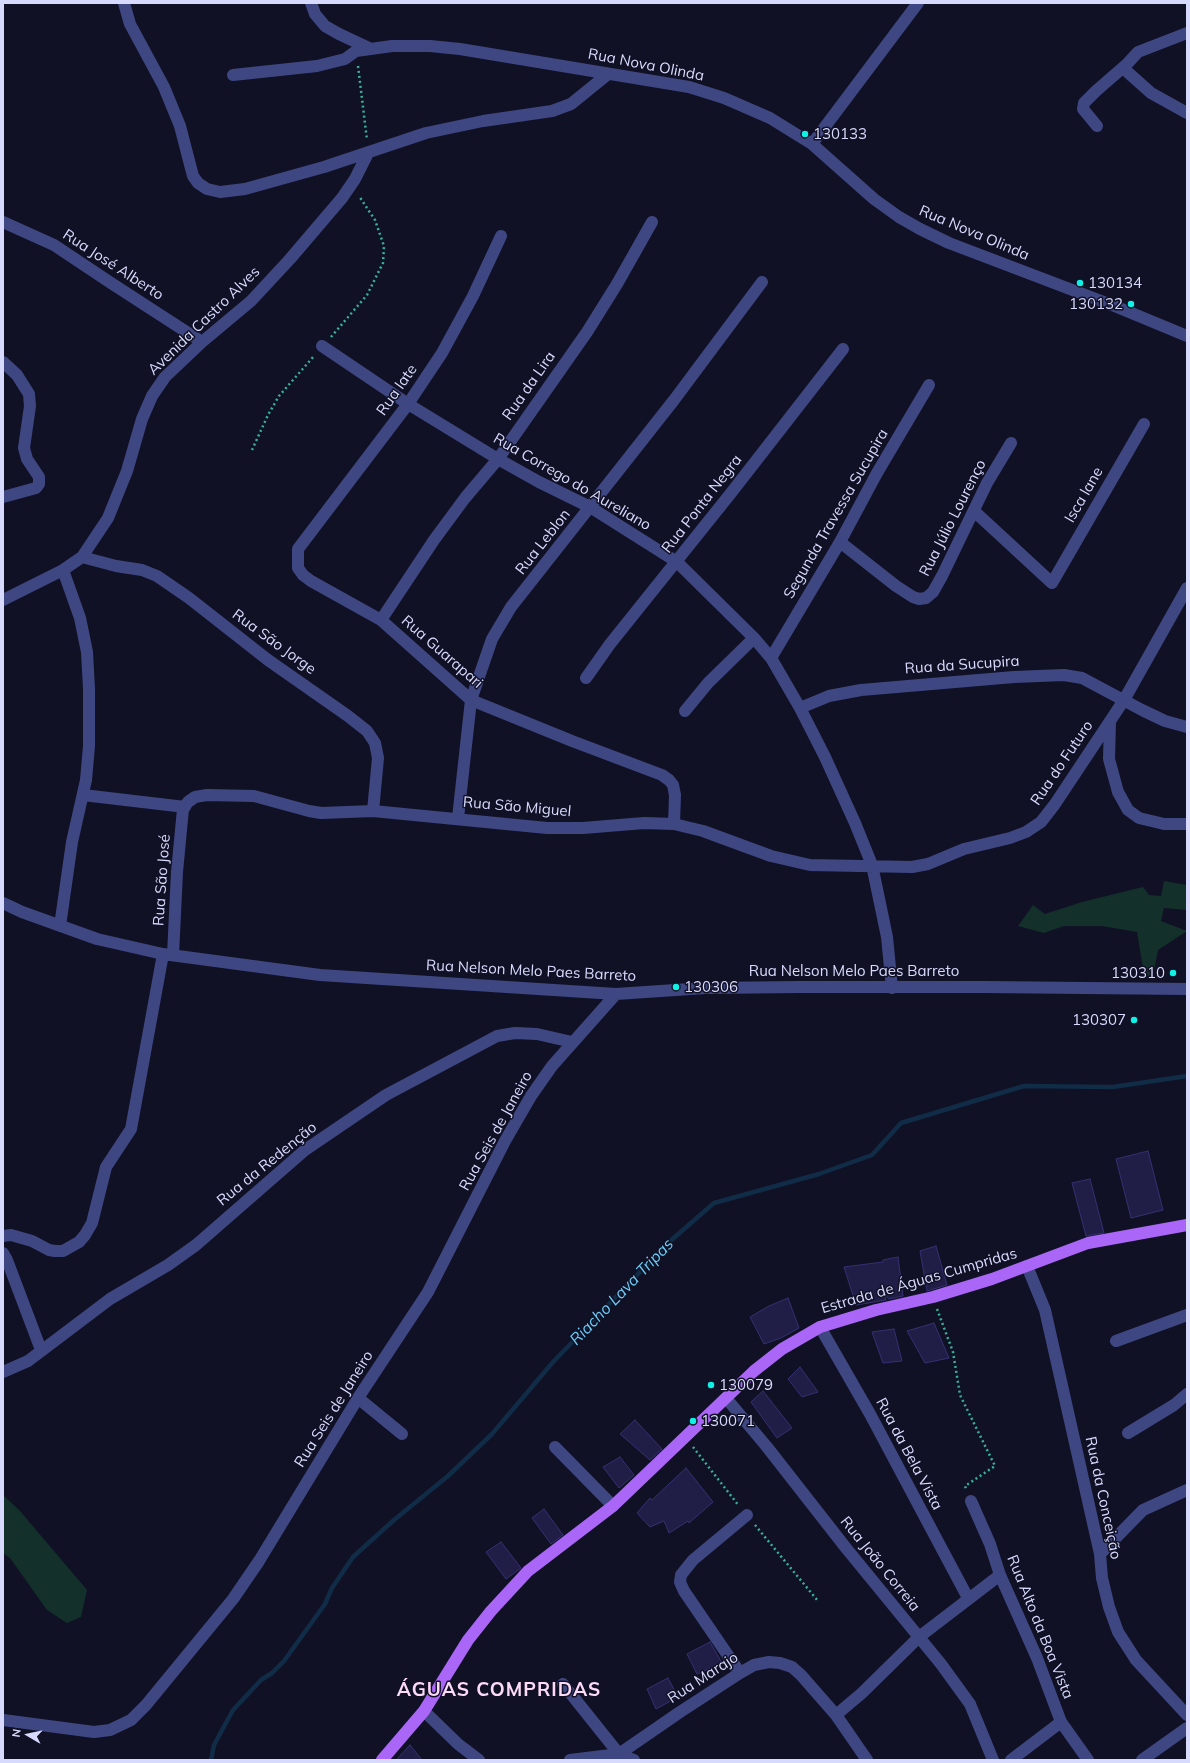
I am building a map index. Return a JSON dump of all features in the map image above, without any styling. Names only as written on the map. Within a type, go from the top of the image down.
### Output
[{"type":"main road","name":"Estrada de Águas Cumpridas","points":[[382,1760],[424,1711],[468,1640],[508,1591],[528,1571],[613,1506],[770,1358],[820,1327],[876,1310],[932,1297],[1027,1266],[1088,1243],[1187,1225]]},
{"type":"street","points":[[124,3],[130,24],[164,87],[180,126],[193,176],[198,183],[207,189],[220,192],[245,189],[368,153],[426,133],[483,121],[552,111],[571,104],[608,74]]},
{"type":"street","points":[[311,3],[315,14],[325,26],[338,34],[372,49]]},
{"type":"street","points":[[812,144],[918,3]]},
{"type":"street","points":[[1097,126],[1086,114],[1084,109],[1084,103],[1096,90],[1123,68],[1138,52],[1187,33]]},
{"type":"street","name":"Rua Nova Olinda","points":[[233,75],[322,65],[345,59],[356,52],[392,46],[460,49],[689,86],[724,98],[770,118],[812,144],[874,199],[899,218],[920,229],[949,243],[1117,307],[1187,336]]},
{"type":"street","points":[[1123,68],[1151,93],[1187,113]]},
{"type":"street","name":"Avenida Castro Alves","points":[[3,600],[63,570],[82,557],[108,518],[127,471],[142,419],[152,396],[164,377],[202,342],[251,301],[290,259],[342,198],[368,153]]},
{"type":"street","name":"Rua José Alberto","points":[[3,222],[54,245],[202,342]]},
{"type":"street","name":"Rua da Lira","points":[[381,620],[434,540],[465,498],[498,459],[587,332],[617,284],[652,222]]},
{"type":"street","name":"Rua Iate","points":[[298,549],[408,404],[442,353],[473,296],[501,236]]},
{"type":"street","name":"Rua Leblon","points":[[458,818],[471,700],[483,660],[492,639],[511,607],[707,357],[762,282]]},
{"type":"street","name":"Rua Corrego do Aureliano","points":[[322,346],[408,404],[498,459],[539,482],[590,507],[677,562],[754,638],[771,658],[800,708],[825,757],[872,865],[887,938],[892,988]]},
{"type":"street","name":"Rua Ponta Negra","points":[[586,678],[610,644],[677,562],[843,349]]},
{"type":"street","points":[[3,362],[17,375],[29,394],[30,406],[24,448],[27,459],[39,477],[39,484],[36,488],[3,497]]},
{"type":"street","name":"Segunda Travessa Sucupira","points":[[771,658],[840,542],[877,473],[929,385]]},
{"type":"street","name":"Isca lane","points":[[974,511],[1052,583],[1144,424]]},
{"type":"street","name":"Rua Júlio Lourenço","points":[[840,542],[896,586],[913,597],[920,599],[926,598],[932,592],[987,483],[1011,443]]},
{"type":"street","name":"Rua Guarapari","points":[[298,549],[298,568],[303,575],[381,620],[471,700],[572,741],[662,774],[673,785],[675,795],[674,824]]},
{"type":"street","name":"Rua São Jorge","points":[[82,557],[116,566],[142,570],[157,576],[189,598],[268,660],[367,731],[375,743],[378,758],[373,811]]},
{"type":"street","points":[[60,926],[72,842],[86,780],[89,746],[89,689],[87,652],[80,618],[63,570]]},
{"type":"street","name":"Rua do Futuro","points":[[872,865],[912,867],[928,864],[959,850],[1010,838],[1026,832],[1041,822],[1055,804],[1124,700],[1187,588]]},
{"type":"street","points":[[685,711],[708,682],[754,638]]},
{"type":"street","name":"Rua da Sucupira","points":[[800,708],[829,696],[861,690],[1044,675],[1064,675],[1082,678],[1165,721],[1187,727]]},
{"type":"street","points":[[1110,721],[1109,759],[1118,792],[1128,810],[1140,818],[1158,822],[1187,824]]},
{"type":"street","points":[[83,795],[185,807]]},
{"type":"street","name":"Rua São Miguel","points":[[185,807],[188,802],[195,797],[207,795],[228,795],[267,799],[286,806],[321,813],[373,811],[458,818],[547,828],[674,824],[703,831],[771,856],[810,865],[872,865]]},
{"type":"street","name":"Rua São José","points":[[3,1236],[11,1235],[32,1241],[49,1250],[56,1251],[63,1251],[79,1242],[92,1223],[106,1168],[132,1129],[168,954],[185,807]]},
{"type":"street","name":"Rua Nelson Melo Paes Barreto","points":[[3,903],[22,912],[97,939],[168,954],[320,975],[616,994],[705,988],[892,988],[985,986],[1187,989]]},
{"type":"street","name":"Rua Seis de Janeiro","points":[[3,1720],[94,1732],[110,1730],[131,1720],[146,1705],[233,1599],[259,1561],[358,1398],[428,1292],[505,1141],[531,1096],[552,1066],[572,1042],[616,994]]},
{"type":"street","name":"Rua da Redenção","points":[[3,1372],[28,1361],[110,1299],[168,1265],[196,1245],[305,1150],[386,1095],[497,1036],[515,1033],[537,1034],[572,1042]]},
{"type":"street","points":[[3,1253],[41,1350]]},
{"type":"street","name":"Rua da Conceição","points":[[1027,1266],[1046,1310],[1100,1554],[1102,1578],[1109,1607],[1122,1639],[1136,1660],[1187,1716]]},
{"type":"street","points":[[1116,1341],[1187,1315]]},
{"type":"street","name":"Rua da Bela Vista","points":[[820,1327],[870,1414],[968,1598]]},
{"type":"street","points":[[1128,1433],[1174,1405],[1187,1394]]},
{"type":"street","points":[[358,1398],[402,1434]]},
{"type":"street","name":"Rua João Correia","points":[[726,1398],[919,1637],[970,1704],[993,1760]]},
{"type":"street","points":[[555,1447],[613,1506]]},
{"type":"street","points":[[1100,1554],[1143,1510],[1187,1490]]},
{"type":"street","name":"Rua Alto da Boa Vista","points":[[971,1501],[990,1544],[1000,1575],[1038,1658],[1061,1722],[1088,1760]]},
{"type":"street","points":[[740,1673],[680,1582],[684,1569],[747,1515]]},
{"type":"street","points":[[836,1715],[862,1693],[919,1637],[1000,1575]]},
{"type":"street","name":"Rua Marajo","points":[[570,1760],[619,1754],[740,1673],[754,1665],[769,1662],[780,1663],[792,1667],[801,1675],[836,1715],[867,1760]]},
{"type":"street","points":[[563,1684],[619,1754],[634,1760]]},
{"type":"street","points":[[424,1711],[458,1744],[479,1760]]},
{"type":"street","points":[[1011,1760],[1061,1722]]},
{"type":"street","points":[[1142,1760],[1187,1728]]},
{"type":"path","points":[[356,52],[368,153]]},
{"type":"path","points":[[252,450],[268,415],[280,396],[367,295],[383,263],[384,246],[375,220],[365,203],[350,186]]},
{"type":"path","points":[[932,1297],[952,1352],[960,1395],[995,1466],[965,1486],[971,1501]]},
{"type":"green space","points":[[1164,881],[1187,885],[1187,910],[1164,908],[1161,921],[1187,931],[1158,950],[1152,980],[1144,974],[1137,932],[1102,926],[1064,926],[1044,933],[1018,926],[1033,905],[1045,914],[1082,902],[1143,887],[1149,895],[1161,896]]},
{"type":"green space","points":[[3,1495],[20,1511],[87,1590],[81,1617],[67,1623],[47,1610],[10,1558],[3,1553]]},
{"type":"building","points":[[1148,1151],[1163,1210],[1131,1218],[1116,1159]]},
{"type":"building","points":[[1090,1179],[1104,1233],[1086,1236],[1072,1183]]},
{"type":"building","points":[[936,1246],[947,1285],[927,1291],[920,1251]]},
{"type":"building","points":[[898,1257],[903,1296],[889,1299],[885,1296],[886,1300],[856,1305],[844,1267],[883,1262],[883,1260]]},
{"type":"building","points":[[788,1298],[799,1328],[781,1338],[764,1344],[750,1317],[769,1306]]},
{"type":"building","points":[[934,1323],[949,1358],[925,1363],[907,1331]]},
{"type":"building","points":[[894,1329],[902,1361],[883,1363],[872,1332]]},
{"type":"building","points":[[800,1367],[818,1392],[802,1397],[788,1379]]},
{"type":"building","points":[[763,1391],[792,1428],[777,1438],[751,1402]]},
{"type":"building","points":[[635,1420],[662,1449],[650,1460],[620,1434]]},
{"type":"building","points":[[620,1457],[634,1475],[619,1488],[603,1467]]},
{"type":"building","points":[[686,1468],[713,1502],[689,1523],[688,1521],[669,1533],[664,1521],[650,1527],[637,1513],[650,1498],[652,1500]]},
{"type":"building","points":[[544,1509],[563,1535],[551,1544],[532,1518]]},
{"type":"building","points":[[501,1542],[521,1568],[506,1579],[486,1552]]},
{"type":"building","points":[[710,1642],[722,1663],[697,1674],[687,1654]]},
{"type":"building","points":[[668,1678],[678,1697],[656,1709],[647,1689]]},
{"type":"building","points":[[410,1745],[422,1760],[396,1760]]},
{"type":"waterway","name":"Riacho Lava Tripas","points":[[211,1760],[214,1745],[233,1710],[261,1680],[272,1673],[284,1661],[325,1604],[332,1588],[353,1557],[394,1520],[448,1476],[492,1434],[553,1362],[668,1243],[714,1203],[819,1174],[872,1155],[901,1123],[1024,1086],[1113,1087],[1187,1076]]},
{"type":"place","name":"130133","points":[[805,134]]},
{"type":"place","name":"130134","points":[[1080,283]]},
{"type":"place","name":"130132","points":[[1131,304]]},
{"type":"place","name":"130310","points":[[1173,973]]},
{"type":"place","name":"130306","points":[[676,987]]},
{"type":"place","name":"130307","points":[[1134,1020]]},
{"type":"place","name":"130079","points":[[711,1385]]},
{"type":"place","name":"130071","points":[[693,1421]]},
{"type":"district","name":"ÁGUAS COMPRIDAS","points":[[499,1690]]}]
